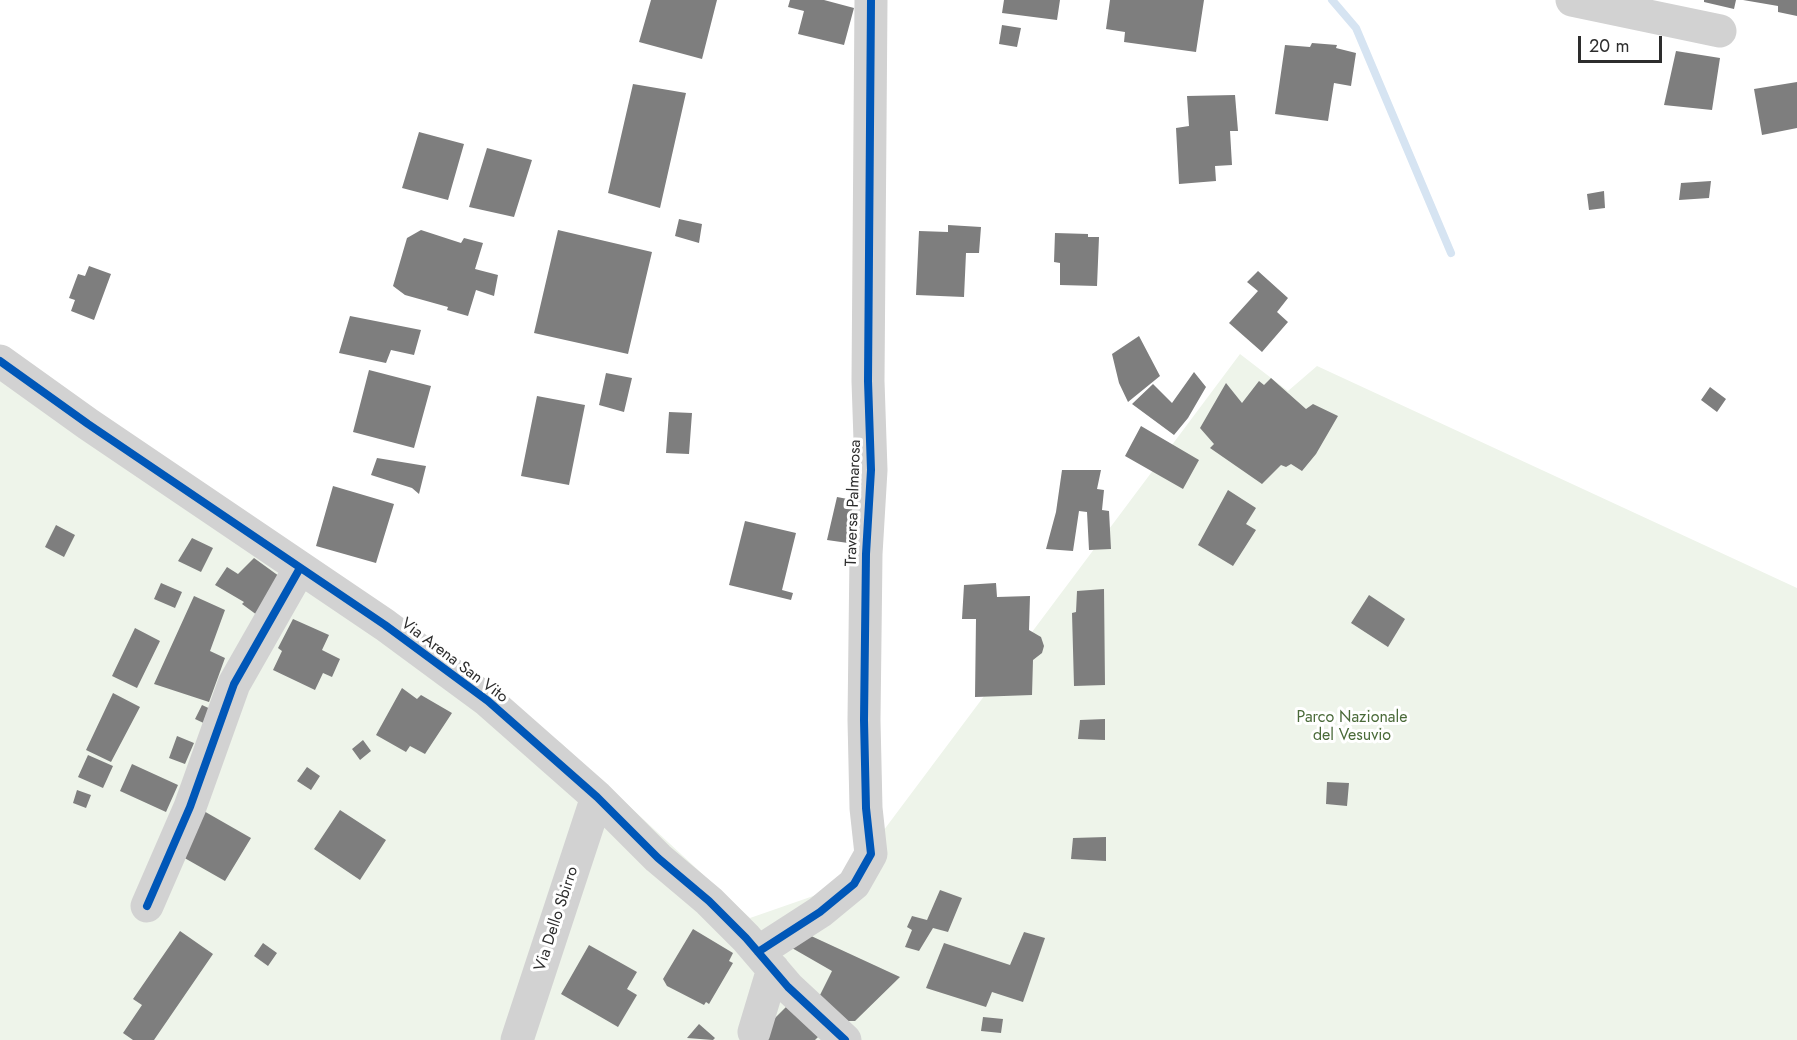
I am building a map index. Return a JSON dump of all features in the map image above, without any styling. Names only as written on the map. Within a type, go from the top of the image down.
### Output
[{"type":"street","name":"Traversa Palmarosa","points":[[765,961],[854,884],[871,854],[866,808],[864,720],[866,554],[871,470],[868,370],[871,0]]},
{"type":"street","points":[[1572,0],[1720,31]]},
{"type":"street","name":"Via Arena San Vito","points":[[0,361],[97,430],[404,639],[488,701],[597,797],[658,858],[709,902],[845,1040]]},
{"type":"street","points":[[147,906],[190,807],[234,684],[300,568]]},
{"type":"street","name":"Via Dello Sbirro","points":[[517,1040],[597,797]]},
{"type":"street","points":[[754,1032],[765,961]]},
{"type":"green space","name":"Parco Nazionale del Vesuvio","points":[[0,349],[561,743],[750,918],[842,886],[1240,354],[1288,391],[1317,366],[1797,588],[1797,1040],[0,1040]]},
{"type":"building","points":[[651,0],[717,0],[702,59],[639,42]]},
{"type":"building","points":[[790,0],[824,0],[854,8],[844,45],[798,34],[804,11],[788,7]]},
{"type":"building","points":[[1004,0],[1060,0],[1057,20],[1002,13]]},
{"type":"building","points":[[1110,0],[1204,0],[1196,52],[1124,42],[1125,32],[1106,29]]},
{"type":"building","points":[[1704,0],[1736,0],[1734,9],[1704,2]]},
{"type":"building","points":[[1743,0],[1797,0],[1797,16],[1778,12],[1778,6]]},
{"type":"building","points":[[1002,25],[1021,28],[1017,47],[999,44]]},
{"type":"building","points":[[1312,43],[1337,45],[1336,48],[1356,53],[1351,86],[1334,83],[1328,121],[1275,114],[1285,45],[1310,47]]},
{"type":"building","points":[[1676,51],[1720,58],[1712,110],[1664,105]]},
{"type":"building","points":[[1797,82],[1797,128],[1762,135],[1754,89]]},
{"type":"building","points":[[633,84],[686,93],[660,208],[608,193]]},
{"type":"building","points":[[1235,95],[1238,131],[1230,131],[1232,165],[1215,166],[1216,181],[1179,184],[1176,128],[1189,126],[1187,96]]},
{"type":"building","points":[[419,132],[464,144],[448,200],[402,188]]},
{"type":"building","points":[[487,148],[532,160],[514,217],[469,207]]},
{"type":"building","points":[[1711,181],[1709,198],[1679,200],[1681,183]]},
{"type":"building","points":[[1604,191],[1605,208],[1589,210],[1587,194]]},
{"type":"building","points":[[679,219],[702,224],[699,243],[675,236]]},
{"type":"building","points":[[948,225],[981,227],[979,253],[966,253],[964,297],[916,295],[919,231],[948,232]]},
{"type":"building","points":[[421,230],[461,243],[464,238],[483,243],[475,269],[498,275],[494,296],[476,290],[468,316],[447,310],[448,307],[405,295],[393,286],[407,238]]},
{"type":"building","points":[[558,230],[652,252],[628,354],[534,333]]},
{"type":"building","points":[[1055,233],[1088,234],[1088,237],[1099,237],[1097,286],[1060,285],[1060,263],[1054,262]]},
{"type":"building","points":[[89,266],[111,274],[94,320],[71,311],[75,300],[69,298],[78,274],[85,276]]},
{"type":"building","points":[[1258,271],[1288,298],[1277,312],[1288,322],[1262,352],[1229,323],[1258,291],[1247,282]]},
{"type":"building","points":[[350,316],[421,330],[414,355],[391,350],[386,363],[339,353]]},
{"type":"building","points":[[1139,336],[1160,376],[1128,402],[1119,383],[1112,354]]},
{"type":"building","points":[[369,370],[431,386],[414,448],[353,432]]},
{"type":"building","points":[[1194,372],[1206,387],[1188,418],[1174,435],[1132,404],[1153,384],[1172,403]]},
{"type":"building","points":[[606,373],[632,378],[624,412],[599,405]]},
{"type":"building","points":[[1271,378],[1306,409],[1313,404],[1338,416],[1316,454],[1302,471],[1291,464],[1286,467],[1281,465],[1262,484],[1210,448],[1214,444],[1200,428],[1226,383],[1242,403],[1259,381],[1264,385]]},
{"type":"building","points":[[1710,387],[1726,399],[1717,412],[1701,400]]},
{"type":"building","points":[[537,396],[585,405],[569,485],[521,476]]},
{"type":"building","points":[[669,412],[692,413],[689,454],[666,453]]},
{"type":"building","points":[[1141,426],[1199,460],[1183,489],[1125,456]]},
{"type":"building","points":[[377,458],[426,466],[419,494],[412,488],[371,475]]},
{"type":"building","points":[[1062,470],[1101,470],[1097,489],[1104,490],[1102,510],[1109,511],[1111,549],[1089,550],[1087,512],[1079,511],[1073,551],[1046,549],[1056,512]]},
{"type":"building","points":[[333,486],[394,504],[376,563],[316,546]]},
{"type":"building","points":[[1228,490],[1256,508],[1246,524],[1256,530],[1233,566],[1198,545]]},
{"type":"building","points":[[837,497],[858,501],[855,544],[827,540]]},
{"type":"building","points":[[745,521],[796,533],[782,590],[793,593],[791,600],[729,585]]},
{"type":"building","points":[[56,525],[75,535],[64,557],[45,547]]},
{"type":"building","points":[[192,538],[213,548],[201,572],[178,561]]},
{"type":"building","points":[[254,558],[283,579],[257,615],[242,604],[244,602],[215,585],[227,567],[238,574]]},
{"type":"building","points":[[161,583],[182,592],[175,608],[154,599]]},
{"type":"building","points":[[996,583],[997,597],[1030,596],[1029,630],[1041,637],[1044,646],[1042,653],[1033,660],[1032,695],[975,697],[976,619],[962,619],[964,585]]},
{"type":"building","points":[[1104,589],[1105,685],[1074,686],[1072,613],[1076,612],[1077,591]]},
{"type":"building","points":[[1369,595],[1405,619],[1388,647],[1351,623]]},
{"type":"building","points":[[194,596],[225,610],[210,651],[225,658],[209,702],[154,684]]},
{"type":"building","points":[[293,619],[329,635],[322,650],[340,659],[332,677],[323,673],[315,690],[273,670],[282,651],[278,648]]},
{"type":"building","points":[[135,628],[160,641],[137,688],[112,676]]},
{"type":"building","points":[[402,688],[417,699],[421,695],[452,713],[425,754],[410,746],[406,752],[376,735]]},
{"type":"building","points":[[113,693],[140,707],[111,762],[86,750]]},
{"type":"building","points":[[202,705],[219,713],[212,727],[195,719]]},
{"type":"building","points":[[1105,719],[1105,740],[1078,739],[1080,720]]},
{"type":"building","points":[[177,736],[194,743],[185,764],[169,758]]},
{"type":"building","points":[[363,740],[371,751],[360,760],[352,749]]},
{"type":"building","points":[[88,755],[113,766],[103,788],[78,777]]},
{"type":"building","points":[[132,764],[178,785],[166,812],[120,791]]},
{"type":"building","points":[[307,767],[320,776],[311,790],[297,781]]},
{"type":"building","points":[[1327,782],[1349,783],[1347,806],[1326,804]]},
{"type":"building","points":[[77,790],[91,795],[86,808],[73,803]]},
{"type":"building","points":[[202,810],[251,838],[225,881],[181,856]]},
{"type":"building","points":[[340,810],[386,840],[360,880],[314,849]]},
{"type":"building","points":[[1106,837],[1106,861],[1071,859],[1073,838]]},
{"type":"building","points":[[940,890],[962,898],[948,932],[933,928],[919,951],[905,947],[912,930],[907,927],[912,916],[927,920]]},
{"type":"building","points":[[693,929],[733,953],[729,961],[733,963],[709,1004],[706,1002],[704,1005],[667,986],[663,979]]},
{"type":"building","points":[[796,929],[900,977],[855,1021],[843,1021],[818,999],[832,971],[785,944]]},
{"type":"building","points":[[180,931],[213,954],[154,1040],[133,1040],[123,1033],[142,1005],[133,999]]},
{"type":"building","points":[[1024,932],[1045,938],[1023,1002],[992,992],[986,1007],[926,988],[944,943],[1010,965]]},
{"type":"building","points":[[263,943],[277,953],[268,966],[254,956]]},
{"type":"building","points":[[589,945],[637,972],[627,989],[637,995],[618,1027],[561,994]]},
{"type":"building","points":[[792,1001],[823,1032],[815,1040],[759,1040],[756,1037]]},
{"type":"building","points":[[983,1017],[1003,1019],[1001,1033],[981,1031]]},
{"type":"building","points":[[699,1024],[715,1038],[713,1040],[687,1038]]},
{"type":"waterway","points":[[1332,0],[1356,28],[1451,253]]},
{"type":"cycle path","points":[[758,952],[820,912],[854,884],[871,854],[866,808],[864,720],[866,554],[871,470],[868,381],[871,0]]},
{"type":"cycle path","points":[[0,361],[88,424],[385,625],[488,701],[597,797],[658,858],[709,901],[746,938],[788,987],[845,1040]]},
{"type":"cycle path","points":[[147,906],[190,807],[234,684],[300,568]]}]
